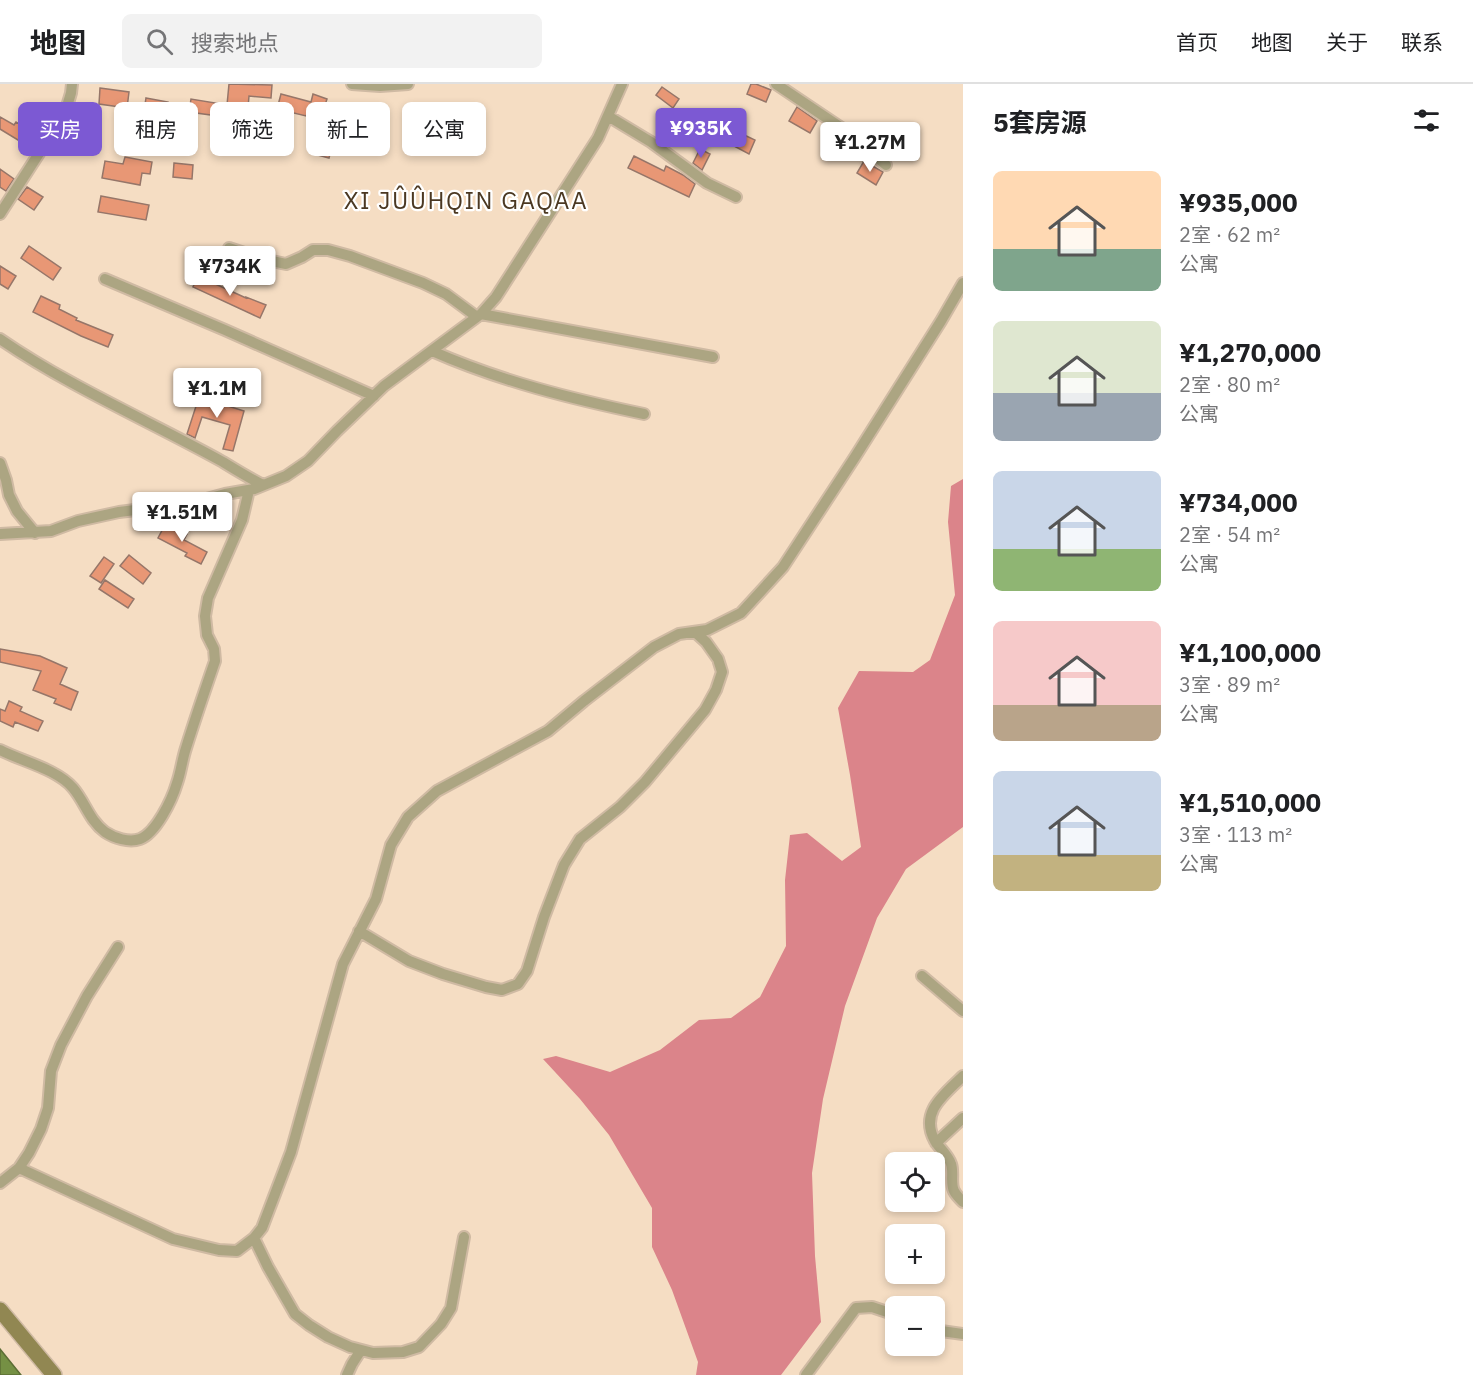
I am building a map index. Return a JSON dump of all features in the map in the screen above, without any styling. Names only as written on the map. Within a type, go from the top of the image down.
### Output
[{"type":"main road","points":[[0,1310],[54,1375]]},
{"type":"street","points":[[0,214],[65,113],[72,84]]},
{"type":"street","points":[[352,84],[380,86],[408,84]]},
{"type":"street","points":[[0,534],[51,531],[78,521],[119,512],[192,503],[249,490],[286,476],[308,461],[384,386],[479,316],[496,297],[598,138],[622,84]]},
{"type":"street","points":[[776,84],[843,129],[886,165]]},
{"type":"street","points":[[608,116],[651,142],[707,183],[736,197]]},
{"type":"street","points":[[230,248],[286,264],[313,250],[328,250],[431,287],[479,316],[713,357]]},
{"type":"street","points":[[105,279],[374,396]]},
{"type":"street","points":[[19,1168],[173,1239],[219,1250],[237,1251],[254,1238],[262,1228],[291,1152],[343,964],[376,899],[391,845],[408,817],[437,791],[548,731],[654,647],[679,634],[707,630],[741,613],[783,567],[868,437],[963,283]]},
{"type":"street","points":[[1,342],[263,485]]},
{"type":"street","points":[[432,351],[454,361],[536,388],[644,414]]},
{"type":"street","points":[[0,464],[9,495],[17,511],[35,533]]},
{"type":"street","points":[[0,750],[48,771],[72,787],[94,822],[105,832],[118,838],[138,840],[149,833],[168,806],[178,782],[181,761],[215,661],[214,649],[207,635],[205,616],[208,598],[242,520],[249,490]]},
{"type":"street","points":[[359,931],[410,961],[443,974],[502,990],[518,984],[527,971],[564,865],[580,839],[620,807],[645,782],[705,710],[716,690],[722,672],[718,659],[706,642],[695,632]]},
{"type":"street","points":[[0,1184],[19,1168],[41,1129],[48,1108],[51,1071],[61,1045],[87,996],[118,947]]},
{"type":"street","points":[[922,976],[963,1011]]},
{"type":"street","points":[[963,1076],[934,1107],[929,1127],[936,1143],[952,1165],[953,1190],[963,1202]]},
{"type":"street","points":[[936,1143],[963,1118]]},
{"type":"street","points":[[254,1238],[295,1314],[328,1336],[350,1347],[373,1353],[403,1352],[419,1347],[441,1324],[451,1308],[464,1237]]},
{"type":"street","points":[[806,1375],[856,1308],[872,1307],[885,1311]]},
{"type":"street","points":[[945,1332],[963,1334]]},
{"type":"street","points":[[347,1375],[361,1350]]},
{"type":"shaded area","points":[[963,479],[963,827],[906,869],[877,918],[845,1006],[823,1099],[812,1173],[815,1256],[821,1322],[781,1375],[696,1375],[698,1362],[672,1290],[652,1247],[652,1208],[609,1135],[543,1059],[556,1056],[610,1072],[660,1050],[699,1020],[731,1018],[760,997],[786,946],[785,880],[790,835],[807,833],[842,861],[861,847],[838,708],[859,671],[913,672],[930,660],[955,595],[948,522],[951,486]]},
{"type":"shaded area","points":[[0,1349],[21,1375],[0,1375]]},
{"type":"building","points":[[229,84],[272,85],[271,98],[249,96],[248,102],[227,102]]},
{"type":"building","points":[[751,84],[771,90],[766,102],[747,94]]},
{"type":"building","points":[[662,87],[679,99],[673,108],[656,95]]},
{"type":"building","points":[[100,88],[129,92],[128,102],[114,102],[114,106],[99,102]]},
{"type":"building","points":[[281,94],[311,102],[306,102],[306,116],[294,113],[294,102],[279,102]]},
{"type":"building","points":[[313,94],[327,99],[326,102],[311,102]]},
{"type":"building","points":[[146,98],[168,102],[145,102]]},
{"type":"building","points":[[191,99],[210,102],[210,115],[198,113],[198,102],[191,102]]},
{"type":"building","points":[[797,107],[817,121],[810,133],[789,121]]},
{"type":"building","points":[[705,114],[721,123],[716,133],[700,124]]},
{"type":"building","points":[[0,117],[14,125],[16,122],[18,123],[18,140],[0,129]]},
{"type":"building","points":[[738,132],[755,140],[749,154],[732,145]]},
{"type":"building","points":[[700,149],[710,154],[702,170],[693,163]]},
{"type":"building","points":[[634,156],[664,171],[666,166],[683,175],[695,184],[689,197],[628,168]]},
{"type":"building","points":[[125,157],[152,162],[150,174],[142,173],[140,185],[102,178],[105,161],[123,164]]},
{"type":"building","points":[[864,161],[883,172],[876,185],[857,173]]},
{"type":"building","points":[[174,163],[193,165],[192,179],[173,177]]},
{"type":"building","points":[[0,169],[14,179],[6,191],[0,187]]},
{"type":"building","points":[[27,187],[43,197],[34,210],[18,199]]},
{"type":"building","points":[[101,196],[149,205],[146,220],[98,212]]},
{"type":"building","points":[[29,246],[61,268],[53,280],[21,258]]},
{"type":"building","points":[[0,266],[16,276],[8,289],[0,284]]},
{"type":"building","points":[[198,276],[266,305],[260,318],[193,287]]},
{"type":"building","points":[[41,296],[60,305],[59,309],[77,318],[76,320],[113,335],[108,347],[33,312]]},
{"type":"building","points":[[199,397],[244,411],[233,451],[223,449],[230,425],[202,417],[195,438],[187,434]]},
{"type":"building","points":[[166,523],[187,534],[184,540],[207,552],[201,564],[185,556],[187,553],[158,538]]},
{"type":"building","points":[[129,555],[151,573],[143,584],[120,566]]},
{"type":"building","points":[[104,557],[114,564],[101,583],[90,576]]},
{"type":"building","points":[[105,580],[134,599],[128,608],[99,589]]},
{"type":"building","points":[[0,649],[40,656],[67,668],[60,684],[78,692],[71,710],[54,703],[56,699],[33,690],[41,671],[0,662]]},
{"type":"building","points":[[9,701],[22,707],[20,711],[43,721],[38,731],[15,722],[13,727],[0,721],[0,709],[5,711]]},
{"type":"district","name":"XI JÛÛHQIN GAQAA","points":[[466,200]]}]
